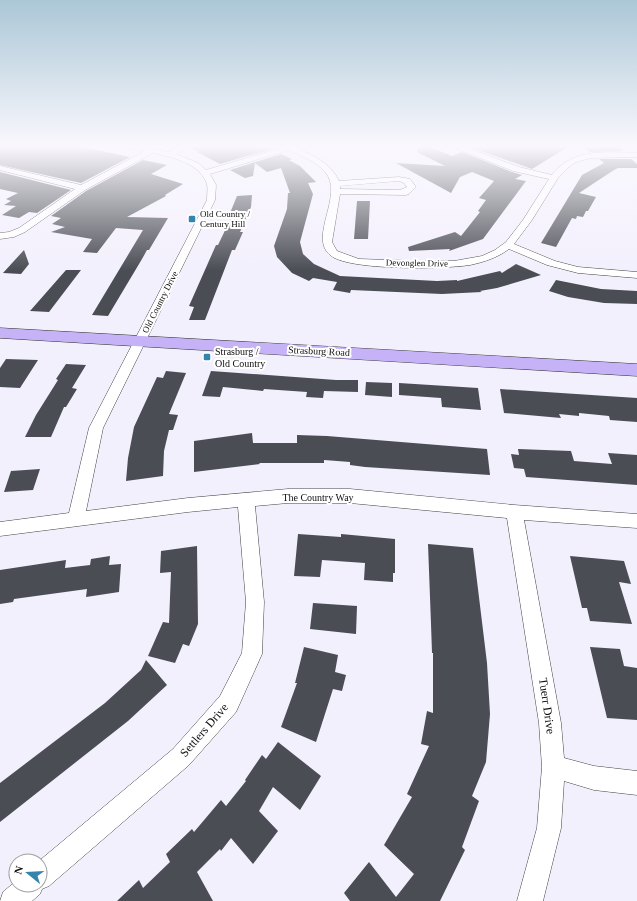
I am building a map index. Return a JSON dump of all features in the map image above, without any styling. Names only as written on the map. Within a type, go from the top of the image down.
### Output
[{"type":"street","points":[[78,187],[82,188]]},
{"type":"street","name":"Old Country Drive","points":[[76,518],[96,428],[211,200],[212,187]]},
{"type":"street","name":"Devonglen Drive","points":[[336,187],[327,242],[333,253],[358,262],[428,265],[452,264],[475,260],[496,252],[508,245],[523,227],[548,187]]},
{"type":"street","points":[[336,187],[400,193],[406,192],[412,187]]},
{"type":"street","points":[[0,236],[11,235],[22,230],[82,188]]},
{"type":"street","points":[[508,245],[551,263],[578,270],[637,275]]},
{"type":"street","name":"Strasburg Road","points":[[0,333],[637,370]]},
{"type":"street","name":"The Country Way","points":[[0,529],[76,518],[188,505],[288,496],[350,496],[514,512],[637,521]]},
{"type":"street","name":"Settlers Drive","points":[[48,870],[181,757],[228,704],[252,654],[255,602],[246,500]]},
{"type":"street","name":"Tuerr Drive","points":[[514,512],[550,723],[553,767],[549,828],[530,901]]},
{"type":"street","points":[[553,767],[594,778],[637,783]]},
{"type":"street","points":[[12,901],[22,893]]},
{"type":"building","points":[[0,187],[59,187],[71,190],[37,213],[29,212],[19,218],[2,215],[16,206],[4,205],[11,201],[6,199],[18,193],[0,189]]},
{"type":"building","points":[[93,187],[178,187],[165,195],[166,196],[127,217],[168,218],[149,250],[147,250],[108,316],[92,315],[143,230],[116,228],[97,253],[83,252],[92,239],[51,232],[65,227],[52,224],[61,218],[51,216]]},
{"type":"building","points":[[288,187],[310,187],[313,194],[300,242],[303,254],[314,264],[340,276],[457,281],[500,271],[502,273],[516,264],[541,275],[497,288],[480,291],[482,292],[442,294],[351,290],[350,293],[333,290],[337,282],[313,278],[309,281],[292,273],[277,257],[274,246],[287,209],[288,193],[290,193]]},
{"type":"building","points":[[440,187],[454,187],[451,193]]},
{"type":"building","points":[[489,187],[522,187],[483,239],[449,251],[450,249],[409,251],[408,247],[455,232],[461,236],[480,212],[478,211],[486,200],[479,198]]},
{"type":"building","points":[[575,187],[588,187],[579,193],[596,197],[583,217],[577,216],[576,219],[572,218],[556,247],[541,243]]},
{"type":"building","points":[[252,195],[251,207],[240,232],[243,232],[235,250],[232,250],[205,320],[189,320],[194,307],[189,306],[216,245],[218,245],[231,218],[228,218],[237,196]]},
{"type":"building","points":[[357,201],[370,201],[368,239],[354,239]]},
{"type":"building","points":[[24,250],[29,264],[21,274],[3,273]]},
{"type":"building","points":[[66,270],[81,270],[49,312],[30,311]]},
{"type":"building","points":[[556,280],[601,289],[637,291],[637,304],[604,303],[568,297],[549,291]]},
{"type":"building","points":[[6,359],[38,360],[20,388],[0,387],[0,368]]},
{"type":"building","points":[[66,364],[86,365],[72,388],[77,389],[66,407],[64,407],[51,437],[25,437],[36,415],[58,380],[56,379]]},
{"type":"building","points":[[166,371],[186,373],[169,414],[178,415],[173,430],[169,430],[164,451],[163,476],[126,481],[128,458],[134,427],[157,377],[163,378]]},
{"type":"building","points":[[211,371],[336,380],[358,380],[358,392],[324,391],[323,398],[306,397],[307,392],[264,389],[263,391],[223,387],[220,397],[202,396]]},
{"type":"building","points":[[366,382],[392,383],[392,397],[365,395]]},
{"type":"building","points":[[399,383],[478,388],[481,410],[442,407],[441,398],[399,395]]},
{"type":"building","points":[[500,389],[637,398],[637,422],[610,420],[609,416],[579,413],[579,416],[559,414],[561,418],[504,413]]},
{"type":"building","points":[[252,433],[253,443],[297,443],[297,435],[327,436],[487,449],[490,475],[365,467],[350,465],[350,462],[324,460],[324,463],[259,463],[260,464],[194,472],[194,441]]},
{"type":"building","points":[[518,449],[571,451],[574,461],[612,464],[608,453],[637,455],[637,485],[526,477],[524,469],[514,468],[511,454],[519,455]]},
{"type":"building","points":[[40,469],[33,490],[4,492],[11,471]]},
{"type":"building","points":[[298,534],[341,537],[341,534],[395,539],[395,573],[393,573],[393,582],[364,580],[365,563],[322,560],[320,577],[294,576]]},
{"type":"building","points":[[428,544],[473,548],[487,663],[490,714],[486,762],[472,796],[479,801],[462,847],[465,850],[440,901],[350,901],[344,893],[369,862],[396,897],[414,874],[384,845],[412,797],[407,794],[429,746],[421,744],[427,711],[433,713],[433,653]]},
{"type":"building","points":[[197,546],[198,624],[189,646],[183,644],[175,663],[148,656],[163,622],[169,623],[171,572],[160,573],[161,551]]},
{"type":"building","points":[[110,556],[109,565],[121,564],[119,592],[86,597],[87,589],[14,599],[13,602],[0,604],[0,570],[66,560],[65,568],[90,565],[91,559]]},
{"type":"building","points":[[570,556],[624,561],[631,584],[619,582],[632,624],[590,621],[587,608],[582,608]]},
{"type":"building","points":[[313,603],[357,606],[356,634],[310,629]]},
{"type":"building","points":[[304,647],[338,655],[335,672],[346,675],[342,691],[333,689],[316,742],[281,727],[297,683],[295,683]]},
{"type":"building","points":[[590,647],[620,649],[624,666],[637,668],[637,720],[607,718]]},
{"type":"building","points":[[146,660],[167,685],[128,721],[0,822],[0,783],[105,703],[141,670]]},
{"type":"building","points":[[278,742],[321,776],[300,810],[273,787],[259,811],[278,831],[253,864],[231,838],[221,851],[220,849],[197,872],[213,901],[117,901],[139,880],[143,888],[170,862],[166,854],[192,829],[194,832],[221,800],[226,806],[246,781],[245,780],[262,755],[266,759]]},
{"type":"place","name":"Old Country / Century Hill","points":[[192,219]]},
{"type":"place","name":"Strasburg / Old Country","points":[[207,357]]}]
